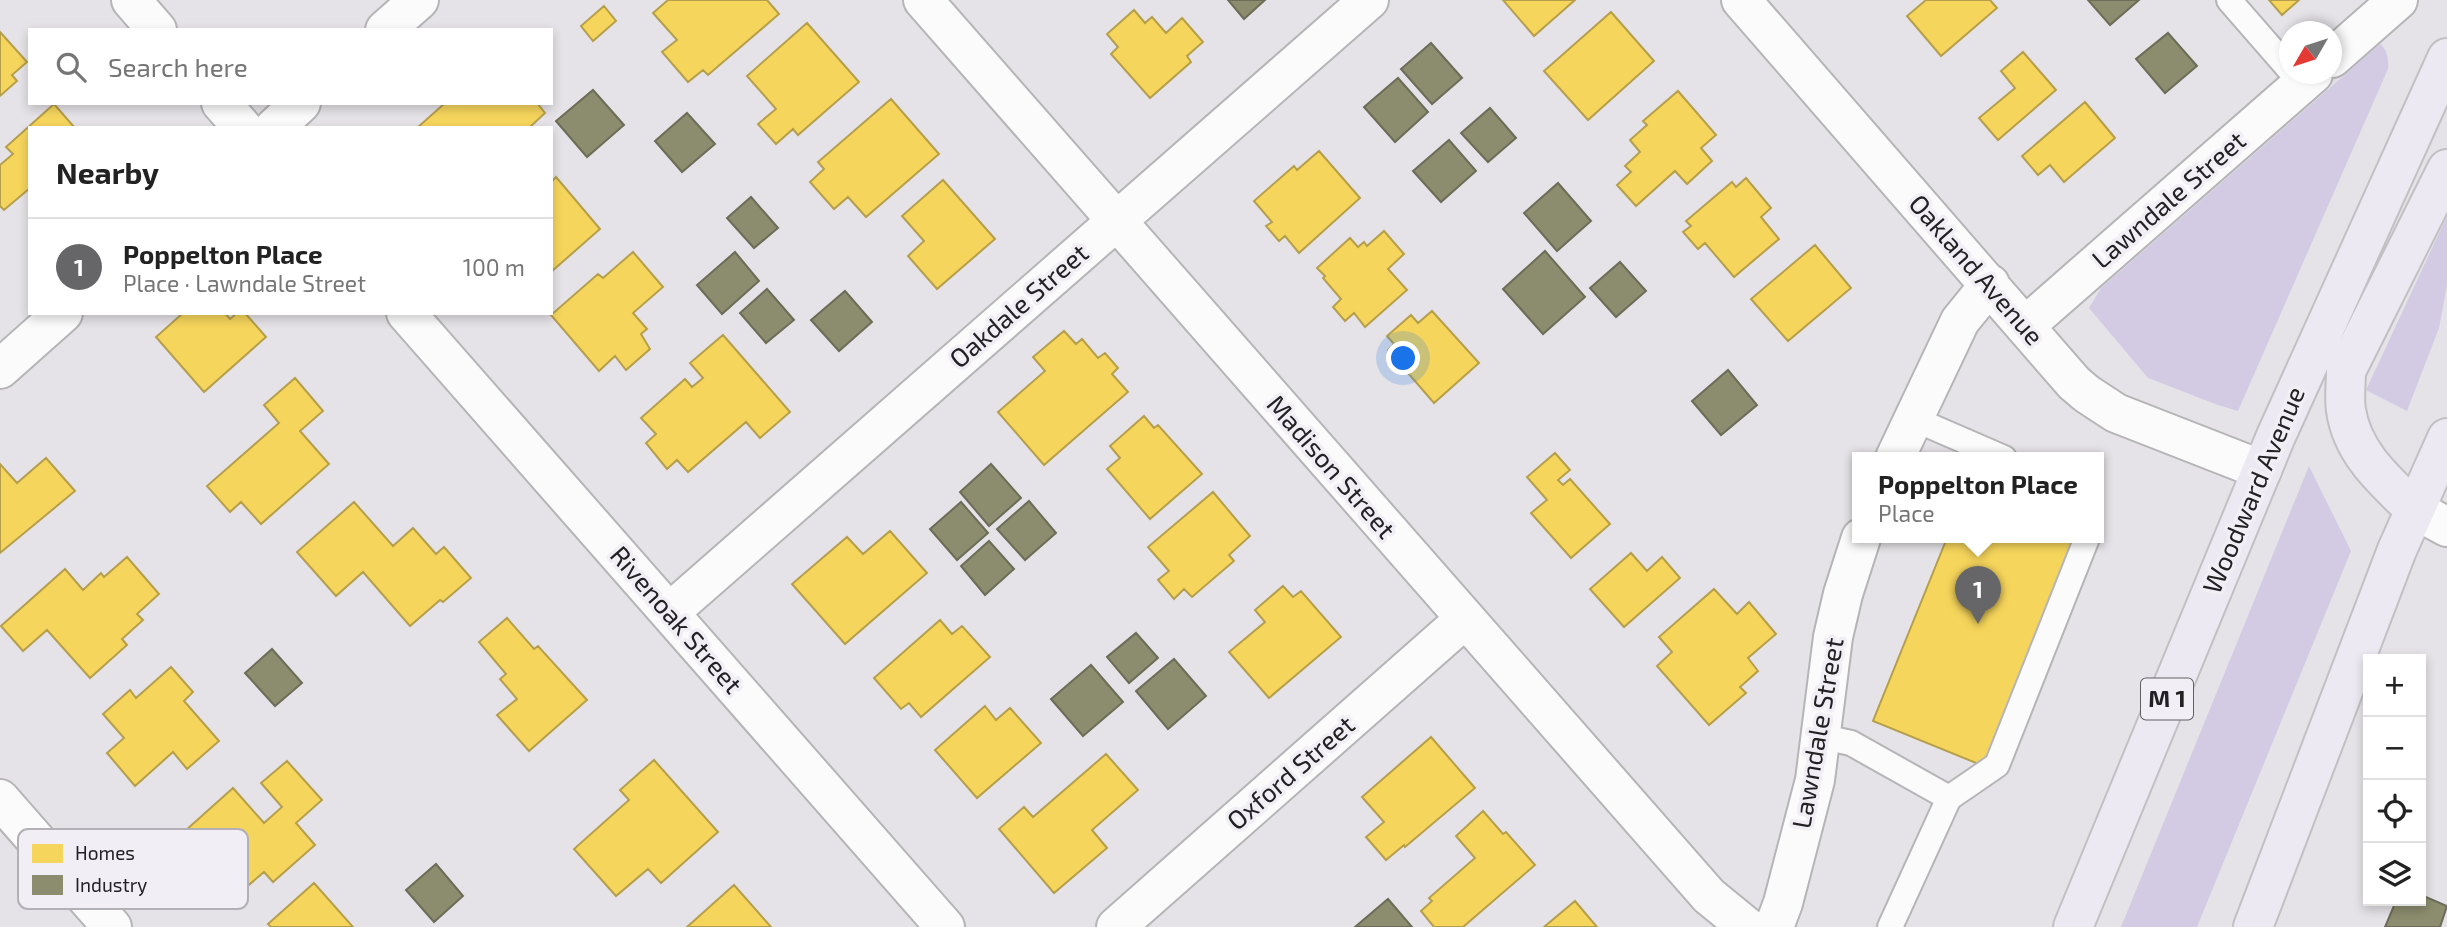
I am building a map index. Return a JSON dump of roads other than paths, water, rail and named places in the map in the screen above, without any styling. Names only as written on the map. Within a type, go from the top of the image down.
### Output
[{"type":"main road","name":"Woodward Avenue","points":[[2073,927],[2262,470],[2447,58]]},
{"type":"main road","points":[[2414,509],[2378,474],[2351,432],[2345,409],[2346,372],[2447,169]]},
{"type":"main road","points":[[2253,927],[2414,509],[2447,438]]},
{"type":"street","points":[[131,0],[155,28]]},
{"type":"street","points":[[387,28],[419,0]]},
{"type":"street","name":"Madison Street","points":[[923,0],[1709,895],[1747,927]]},
{"type":"street","name":"Oakdale Street","points":[[670,612],[1369,0]]},
{"type":"street","name":"Oakland Avenue","points":[[1741,0],[2074,383],[2116,413],[2262,470]]},
{"type":"street","points":[[2342,49],[2398,0]]},
{"type":"street","name":"Lawndale Street","points":[[2025,326],[2289,84]]},
{"type":"street","points":[[223,105],[241,126]]},
{"type":"street","points":[[276,126],[300,105]]},
{"type":"street","points":[[1898,452],[1960,321],[1990,284]]},
{"type":"street","points":[[0,369],[61,315]]},
{"type":"street","name":"Rivenoak Street","points":[[408,315],[945,927]]},
{"type":"street","points":[[2414,509],[2447,527]]},
{"type":"street","name":"Lawndale Street","points":[[1774,927],[1783,903],[1815,779],[1833,637],[1859,543]]},
{"type":"street","name":"Oxford Street","points":[[1116,927],[1465,619]]},
{"type":"street","points":[[0,799],[26,829]]},
{"type":"street","points":[[96,909],[112,927]]},
{"type":"lane","points":[[2229,0],[2279,54]]},
{"type":"lane","points":[[1913,419],[1990,452]]},
{"type":"lane","points":[[1890,927],[1949,798],[1997,765],[2085,543]]},
{"type":"lane","points":[[1819,736],[1851,743],[1949,798]]},
{"type":"place","name":"Poppelton Place","points":[[1978,624]]}]
